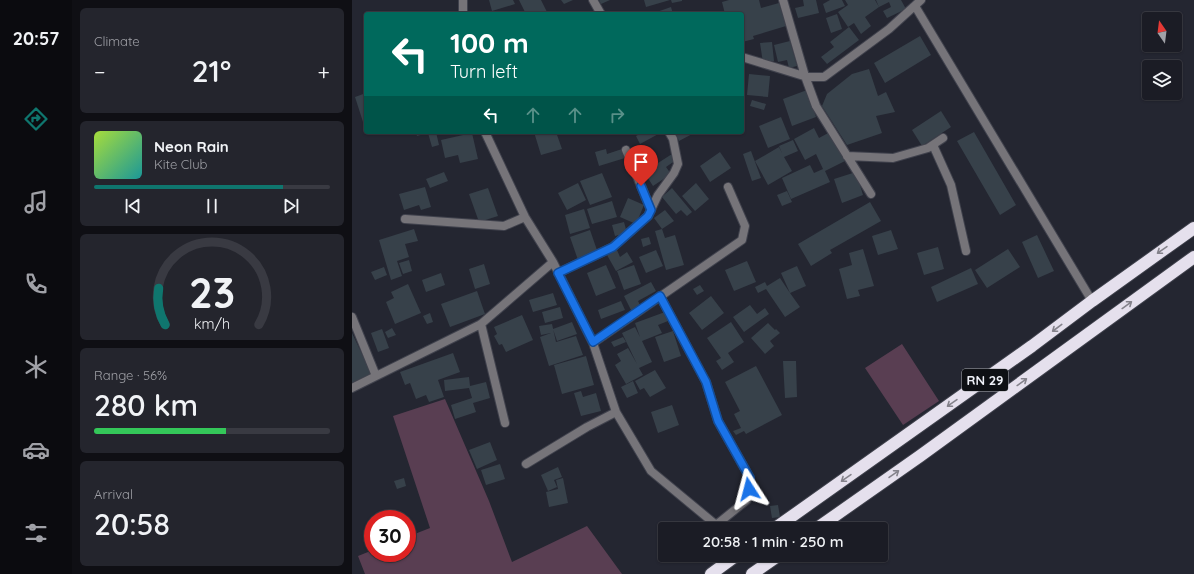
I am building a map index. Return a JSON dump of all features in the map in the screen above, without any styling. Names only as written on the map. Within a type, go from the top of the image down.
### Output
[{"type":"highway","name":"RN 29","points":[[784,522],[1026,351],[1092,301],[1194,228]]},
{"type":"highway","name":"RN 29","points":[[826,522],[920,456],[1194,257]]},
{"type":"highway","points":[[711,574],[727,562]]},
{"type":"highway","points":[[752,574],[769,562]]},
{"type":"street","points":[[463,0],[463,12]]},
{"type":"street","points":[[593,0],[600,12]]},
{"type":"street","points":[[783,0],[805,76],[816,106],[871,194]]},
{"type":"street","points":[[744,58],[805,76],[824,77],[889,29],[918,3],[1092,301]]},
{"type":"street","points":[[486,134],[525,217],[553,262],[593,342],[616,412],[651,471],[713,522]]},
{"type":"street","points":[[558,273],[613,247],[648,216],[658,195],[674,173],[678,164],[671,134]]},
{"type":"street","points":[[847,156],[893,158],[928,148],[943,138]]},
{"type":"street","points":[[933,145],[952,185],[966,251]]},
{"type":"street","points":[[626,150],[651,210]]},
{"type":"street","points":[[593,342],[742,240],[745,226],[728,187]]},
{"type":"street","points":[[405,219],[504,226],[525,217]]},
{"type":"street","points":[[352,388],[481,324],[553,262]]},
{"type":"street","points":[[660,296],[706,382],[718,421],[750,478],[747,500],[724,522]]},
{"type":"street","points":[[352,317],[376,376]]},
{"type":"street","points":[[481,324],[505,423]]},
{"type":"street","points":[[526,464],[587,426],[616,412]]},
{"type":"shaded area","points":[[902,344],[939,401],[903,425],[865,368]]},
{"type":"shaded area","points":[[445,399],[489,501],[512,562],[587,526],[622,574],[365,574],[358,556],[364,554],[364,562],[416,562],[416,533],[430,528],[393,416]]},
{"type":"building","points":[[489,0],[513,0],[515,4],[492,11]]},
{"type":"building","points":[[519,0],[541,0],[547,12],[525,12]]},
{"type":"building","points":[[561,0],[573,0],[564,4]]},
{"type":"building","points":[[599,0],[610,0],[601,4]]},
{"type":"building","points":[[644,0],[670,0],[646,7]]},
{"type":"building","points":[[671,0],[682,0],[682,1],[672,3]]},
{"type":"building","points":[[729,0],[759,0],[761,8],[779,3],[786,26],[753,36],[754,39],[744,42],[744,12],[724,12],[722,2]]},
{"type":"building","points":[[803,0],[816,0],[819,13],[798,18],[795,8],[804,6]]},
{"type":"building","points":[[830,0],[842,0],[845,6],[826,13],[823,4]]},
{"type":"building","points":[[845,0],[875,0],[879,7],[865,17],[871,26],[861,34],[854,23],[848,27],[838,12],[848,5]]},
{"type":"building","points":[[876,0],[901,0],[906,9],[887,18],[883,11],[891,7],[889,2],[879,7]]},
{"type":"building","points":[[671,7],[672,12],[657,12]]},
{"type":"building","points":[[837,14],[842,29],[831,33],[826,18]]},
{"type":"building","points":[[849,27],[859,40],[827,64],[821,57],[834,47],[830,42]]},
{"type":"building","points":[[920,36],[931,55],[885,83],[874,63]]},
{"type":"building","points":[[790,41],[797,66],[789,68],[787,60],[778,62],[774,45]]},
{"type":"building","points":[[772,42],[774,61],[763,63],[760,43]]},
{"type":"building","points":[[869,69],[878,96],[886,92],[895,112],[876,116],[882,133],[847,145],[822,106],[827,94],[852,74]]},
{"type":"building","points":[[749,74],[770,76],[768,97],[747,95]]},
{"type":"building","points":[[807,90],[816,117],[792,126],[783,99]]},
{"type":"building","points":[[364,94],[364,122],[363,122],[355,97]]},
{"type":"building","points":[[752,100],[766,104],[764,110],[750,106]]},
{"type":"building","points":[[941,111],[951,127],[922,146],[912,130]]},
{"type":"building","points":[[781,117],[790,139],[768,148],[759,126]]},
{"type":"building","points":[[814,128],[819,138],[830,132],[845,161],[825,171],[830,182],[791,199],[782,178],[810,165],[814,173],[823,169],[816,154],[805,160],[794,139]]},
{"type":"building","points":[[974,132],[1016,205],[1000,215],[957,141]]},
{"type":"building","points":[[428,134],[436,134],[439,145],[432,147]]},
{"type":"building","points":[[472,134],[478,159],[460,163],[458,155],[445,158],[441,140]]},
{"type":"building","points":[[535,134],[557,134],[562,149],[541,155]]},
{"type":"building","points":[[640,134],[658,134],[640,144],[636,136]]},
{"type":"building","points":[[676,134],[692,134],[679,141]]},
{"type":"building","points":[[793,140],[798,151],[784,157],[792,171],[768,185],[755,161],[779,147],[782,153],[779,146]]},
{"type":"building","points":[[606,149],[607,154],[622,149],[625,158],[599,166],[595,152]]},
{"type":"building","points":[[751,151],[761,178],[752,181],[743,154]]},
{"type":"building","points":[[720,152],[731,168],[710,182],[700,166]]},
{"type":"building","points":[[672,154],[676,160],[666,167],[671,174],[653,186],[644,172]]},
{"type":"building","points":[[444,172],[448,181],[430,188],[426,179]]},
{"type":"building","points":[[856,172],[863,195],[842,203],[834,179]]},
{"type":"building","points":[[602,173],[612,197],[590,205],[580,181]]},
{"type":"building","points":[[578,183],[586,200],[567,210],[558,193]]},
{"type":"building","points":[[696,183],[709,199],[695,211],[682,196]]},
{"type":"building","points":[[425,187],[431,207],[421,210],[419,205],[404,210],[399,194]]},
{"type":"building","points":[[488,188],[498,216],[479,222],[469,194]]},
{"type":"building","points":[[672,188],[692,212],[687,216],[681,210],[676,214],[662,197]]},
{"type":"building","points":[[787,191],[792,202],[782,206],[777,195]]},
{"type":"building","points":[[628,198],[644,205],[636,224],[620,217]]},
{"type":"building","points":[[612,201],[617,217],[592,224],[587,209]]},
{"type":"building","points":[[870,202],[881,221],[830,250],[832,253],[811,266],[798,244]]},
{"type":"building","points":[[584,209],[590,228],[570,234],[565,215]]},
{"type":"building","points":[[665,210],[674,221],[662,229],[654,218]]},
{"type":"building","points":[[624,222],[627,233],[615,236],[612,225]]},
{"type":"building","points":[[414,229],[418,241],[405,244],[409,257],[397,261],[402,276],[391,280],[379,240]]},
{"type":"building","points":[[662,229],[665,238],[675,235],[684,265],[666,270],[655,231]]},
{"type":"building","points":[[590,230],[598,253],[578,260],[570,237]]},
{"type":"building","points":[[891,230],[898,249],[878,255],[872,236]]},
{"type":"building","points":[[1037,235],[1054,271],[1038,278],[1022,242]]},
{"type":"building","points":[[649,237],[651,244],[643,247],[641,239]]},
{"type":"building","points":[[938,247],[944,269],[924,275],[917,253]]},
{"type":"building","points":[[863,249],[874,286],[858,290],[860,296],[847,299],[839,269],[852,265],[849,253]]},
{"type":"building","points":[[1008,249],[1020,267],[987,288],[975,270]]},
{"type":"building","points":[[617,250],[620,257],[627,252],[633,262],[616,271],[607,255]]},
{"type":"building","points":[[656,250],[663,266],[646,273],[639,257]]},
{"type":"building","points":[[409,260],[412,271],[403,274],[399,263]]},
{"type":"building","points":[[747,261],[756,282],[734,291],[725,270]]},
{"type":"building","points":[[484,264],[490,284],[475,289],[469,269]]},
{"type":"building","points":[[606,265],[616,288],[596,296],[587,273]]},
{"type":"building","points":[[634,265],[641,284],[624,290],[617,271]]},
{"type":"building","points":[[797,266],[806,286],[790,293],[781,273]]},
{"type":"building","points":[[384,267],[387,275],[375,280],[371,272]]},
{"type":"building","points":[[971,268],[978,284],[937,302],[931,287]]},
{"type":"building","points":[[441,273],[445,285],[426,292],[422,280]]},
{"type":"building","points":[[780,278],[800,307],[785,317],[766,289],[758,293],[755,287],[765,282],[767,286]]},
{"type":"building","points":[[651,282],[656,291],[638,301],[641,307],[632,312],[624,296]]},
{"type":"building","points":[[408,284],[421,313],[395,324],[386,302],[394,298],[391,292]]},
{"type":"building","points":[[700,285],[704,291],[697,295],[693,289]]},
{"type":"building","points":[[477,291],[485,314],[450,327],[441,304]]},
{"type":"building","points":[[553,293],[557,305],[533,312],[529,300]]},
{"type":"building","points":[[711,296],[724,313],[702,330],[689,313]]},
{"type":"building","points":[[621,301],[625,310],[601,319],[598,310]]},
{"type":"building","points":[[750,305],[757,314],[765,308],[769,314],[744,332],[733,317]]},
{"type":"building","points":[[560,307],[563,318],[545,323],[542,312]]},
{"type":"building","points":[[665,312],[668,321],[658,325],[662,333],[642,341],[652,362],[639,368],[643,375],[626,384],[615,365],[621,361],[617,354],[628,348],[637,364],[622,333],[635,327],[640,337],[635,323]]},
{"type":"building","points":[[430,313],[433,322],[427,324],[423,316]]},
{"type":"building","points":[[522,315],[533,340],[506,352],[502,344],[499,345],[494,336],[497,334],[494,327]]},
{"type":"building","points":[[572,322],[577,334],[557,341],[553,329]]},
{"type":"building","points":[[731,322],[744,342],[728,353],[734,362],[722,370],[716,361],[721,358],[707,338]]},
{"type":"building","points":[[768,323],[780,333],[770,341],[774,346],[765,354],[751,338]]},
{"type":"building","points":[[552,324],[556,342],[576,336],[583,355],[549,366],[540,337],[551,333],[541,335],[539,326]]},
{"type":"building","points":[[392,328],[396,335],[388,338],[385,332]]},
{"type":"building","points":[[382,329],[389,348],[378,352],[371,333]]},
{"type":"building","points":[[673,331],[681,356],[664,362],[655,337]]},
{"type":"building","points":[[352,333],[372,375],[352,384]]},
{"type":"building","points":[[623,337],[626,342],[614,347],[611,342]]},
{"type":"building","points":[[453,353],[460,372],[438,380],[444,397],[429,402],[426,395],[416,399],[410,383],[405,385],[400,372]]},
{"type":"building","points":[[586,356],[594,385],[562,394],[554,365]]},
{"type":"building","points":[[783,361],[796,361],[797,397],[785,398]]},
{"type":"building","points":[[756,366],[782,415],[746,434],[744,431],[736,435],[733,431],[741,428],[734,414],[740,411],[725,382]]},
{"type":"building","points":[[655,370],[666,388],[650,397],[644,388],[640,390],[635,381]]},
{"type":"building","points":[[469,377],[470,386],[486,382],[490,398],[473,403],[476,412],[455,419],[451,405],[472,398],[469,388],[445,391],[444,380]]},
{"type":"building","points":[[633,381],[638,393],[627,398],[621,387]]},
{"type":"building","points":[[581,391],[583,397],[596,393],[601,411],[581,416],[574,393]]},
{"type":"building","points":[[672,405],[679,425],[658,433],[651,412]]},
{"type":"building","points":[[490,442],[497,460],[477,469],[469,450]]},
{"type":"building","points":[[500,464],[505,479],[486,485],[481,470]]},
{"type":"building","points":[[558,467],[562,477],[554,480],[557,487],[548,491],[541,475]]},
{"type":"building","points":[[404,478],[406,486],[397,489],[394,481]]},
{"type":"building","points":[[563,478],[568,503],[549,507],[546,492],[558,489],[556,480]]},
{"type":"building","points":[[778,505],[780,517],[772,518],[770,506]]},
{"type":"route","points":[[641,186],[651,210],[648,216],[613,247],[558,273],[593,342],[660,296],[706,382],[718,421],[750,478],[749,489]]}]
